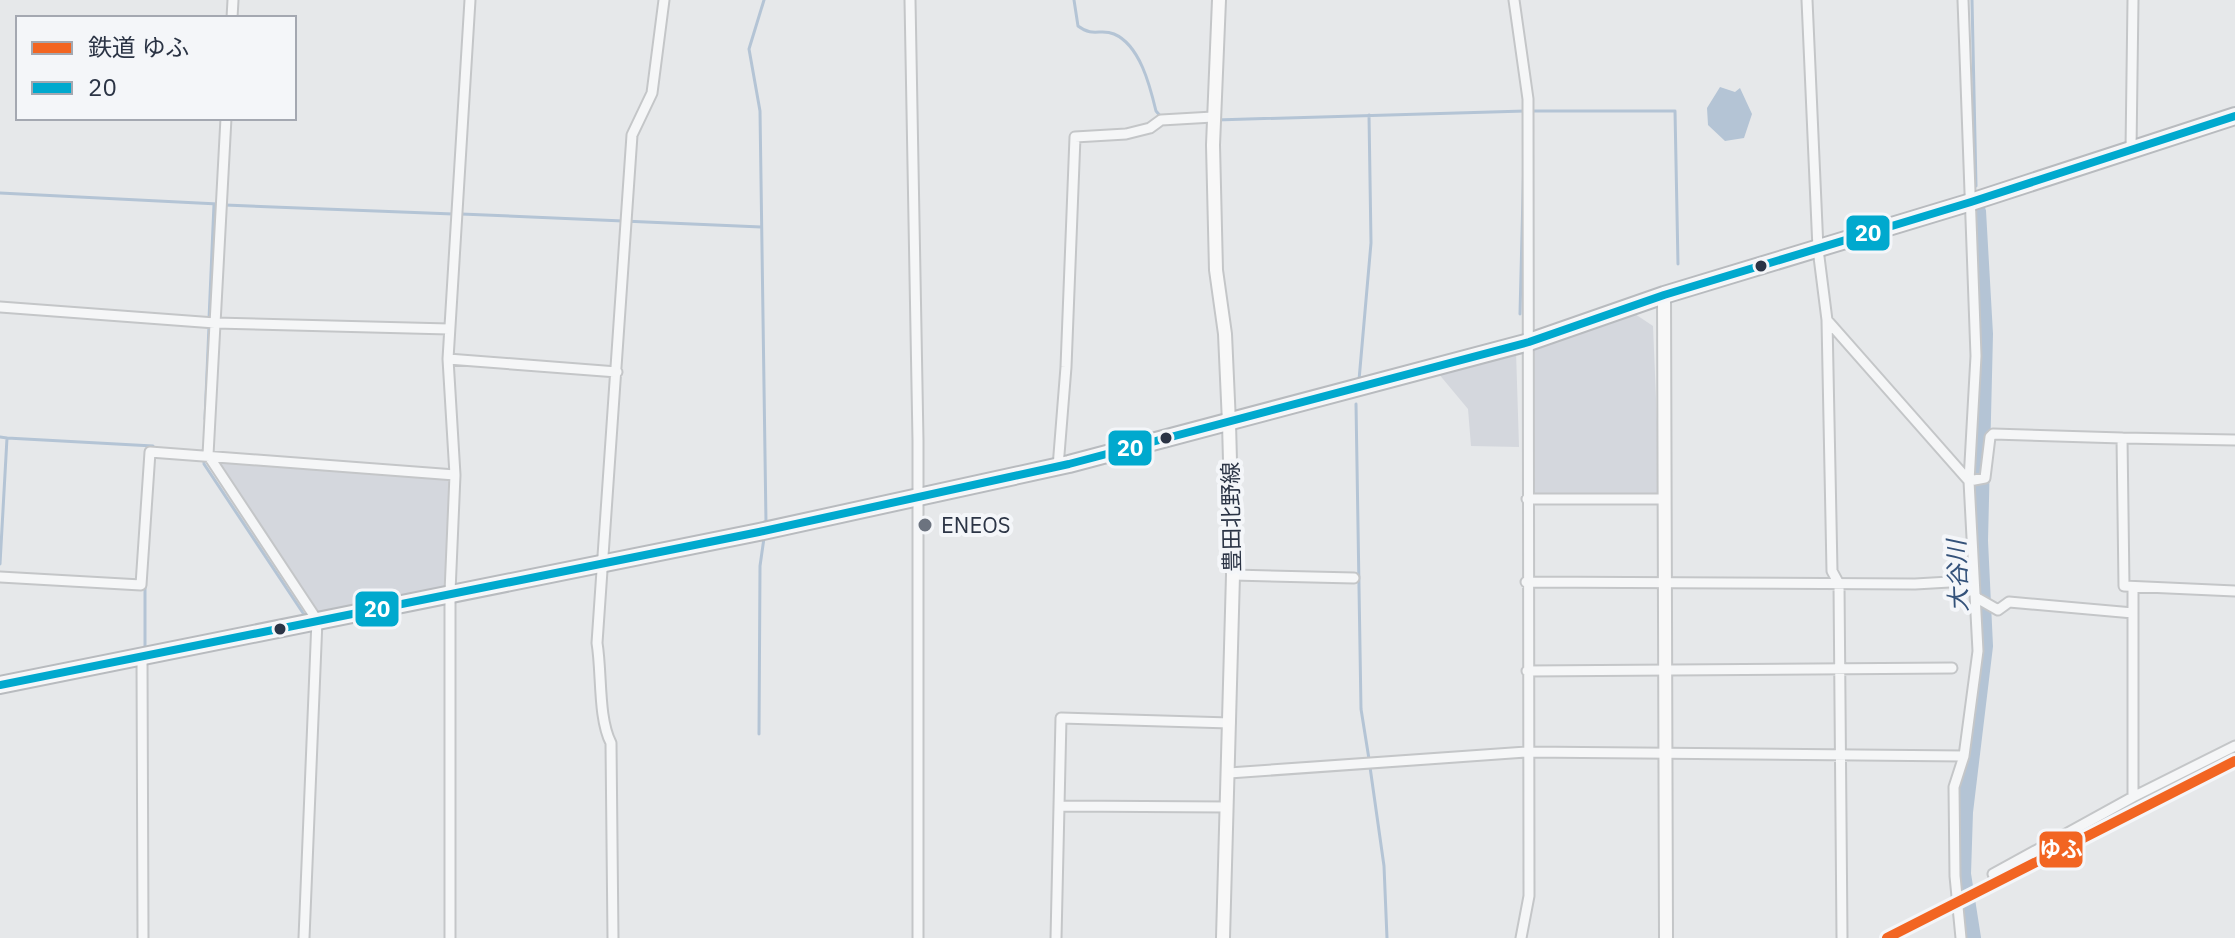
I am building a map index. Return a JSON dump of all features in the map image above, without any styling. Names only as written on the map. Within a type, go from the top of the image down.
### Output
[{"type":"highway","points":[[0,685],[759,532],[1058,467],[1529,342],[1664,295],[1971,202],[2235,116]]},
{"type":"main road","name":"豊田北野線","points":[[1219,0],[1213,117],[1216,270],[1225,334],[1233,575],[1223,938]]},
{"type":"main road","points":[[1664,295],[1666,938]]},
{"type":"street","points":[[450,938],[450,592],[455,475],[448,359],[470,0]]},
{"type":"street","points":[[613,938],[611,743],[604,729],[603,678],[597,643],[632,135],[652,93],[664,0]]},
{"type":"street","points":[[910,0],[918,498],[918,938]]},
{"type":"street","points":[[1514,0],[1528,99],[1526,582],[1529,896],[1521,938]]},
{"type":"street","points":[[1807,0],[1818,249],[1827,320],[1832,571],[1839,584],[1842,937]]},
{"type":"street","points":[[1961,938],[1955,876],[1954,787],[1964,756],[1978,651],[1969,481],[1976,356],[1963,0]]},
{"type":"street","points":[[2131,150],[2133,0]]},
{"type":"street","points":[[1058,467],[1066,367],[1075,137],[1126,134],[1150,128],[1161,120],[1213,117]]},
{"type":"street","points":[[226,120],[208,455],[317,620],[304,938]]},
{"type":"street","points":[[0,307],[215,323],[449,329]]},
{"type":"street","points":[[1827,320],[1969,481]]},
{"type":"street","points":[[448,359],[617,372]]},
{"type":"street","points":[[1969,481],[1985,478],[1990,437],[1993,434],[2235,440]]},
{"type":"street","points":[[2122,438],[2124,586],[2235,591]]},
{"type":"street","points":[[0,577],[141,585],[150,452],[455,475]]},
{"type":"street","points":[[1527,499],[1665,499]]},
{"type":"street","points":[[1973,558],[1967,581],[1977,598],[1998,610],[2009,602],[2133,613]]},
{"type":"street","points":[[1233,575],[1354,578]]},
{"type":"street","points":[[1526,582],[1839,584],[1967,581]]},
{"type":"street","points":[[2133,587],[2133,797]]},
{"type":"street","points":[[142,658],[143,938]]},
{"type":"street","points":[[1527,671],[1952,668]]},
{"type":"street","points":[[1056,938],[1061,718],[1230,723]]},
{"type":"street","points":[[1993,874],[2133,797],[2235,746]]},
{"type":"street","points":[[1229,773],[1527,752],[1964,756]]},
{"type":"street","points":[[1060,806],[1227,807]]},
{"type":"shaded area","points":[[1635,314],[1653,326],[1660,495],[1530,495],[1533,346]]},
{"type":"shaded area","points":[[1516,351],[1519,447],[1471,446],[1468,409],[1438,373]]},
{"type":"shaded area","points":[[208,455],[455,475],[450,592],[317,620]]},
{"type":"water","points":[[1720,87],[1735,92],[1740,88],[1752,114],[1744,138],[1725,141],[1708,125],[1707,108]]},
{"type":"waterway","points":[[764,0],[749,49],[760,111],[766,523]]},
{"type":"waterway","points":[[1074,0],[1078,26],[1088,31],[1114,34],[1131,47],[1151,90],[1156,111],[1162,118]]},
{"type":"waterway","name":"大谷川","points":[[1972,0],[1976,186]]},
{"type":"waterway","points":[[1216,120],[1525,111]]},
{"type":"waterway","points":[[1532,111],[1675,111],[1678,264]]},
{"type":"waterway","points":[[1359,380],[1371,243],[1369,115]]},
{"type":"waterway","points":[[1520,314],[1524,155]]},
{"type":"waterway","points":[[0,193],[218,204]]},
{"type":"waterway","points":[[209,319],[214,204]]},
{"type":"waterway","points":[[225,205],[453,214]]},
{"type":"waterway","name":"大谷川","points":[[1973,938],[1963,874],[1965,812],[1985,646],[1980,541],[1985,334],[1978,211]]},
{"type":"waterway","points":[[461,214],[761,227]]},
{"type":"waterway","points":[[205,419],[209,326]]},
{"type":"waterway","points":[[1356,404],[1361,709],[1369,759]]},
{"type":"waterway","points":[[0,437],[7,438],[0,564]]},
{"type":"waterway","points":[[7,438],[153,446],[153,450]]},
{"type":"waterway","points":[[204,458],[204,464],[305,616]]},
{"type":"waterway","points":[[759,734],[760,566],[764,538]]},
{"type":"waterway","points":[[145,585],[145,649]]},
{"type":"waterway","points":[[1370,767],[1384,866],[1387,938]]},
{"type":"rail line","name":"ゆふ","points":[[1887,938],[2235,761]]},
{"type":"transit line","name":"20","points":[[0,685],[759,532],[1069,464],[1529,342],[1664,295],[1971,202],[2235,116]]},
{"type":"place","name":"ENEOS","points":[[925,525]]}]
